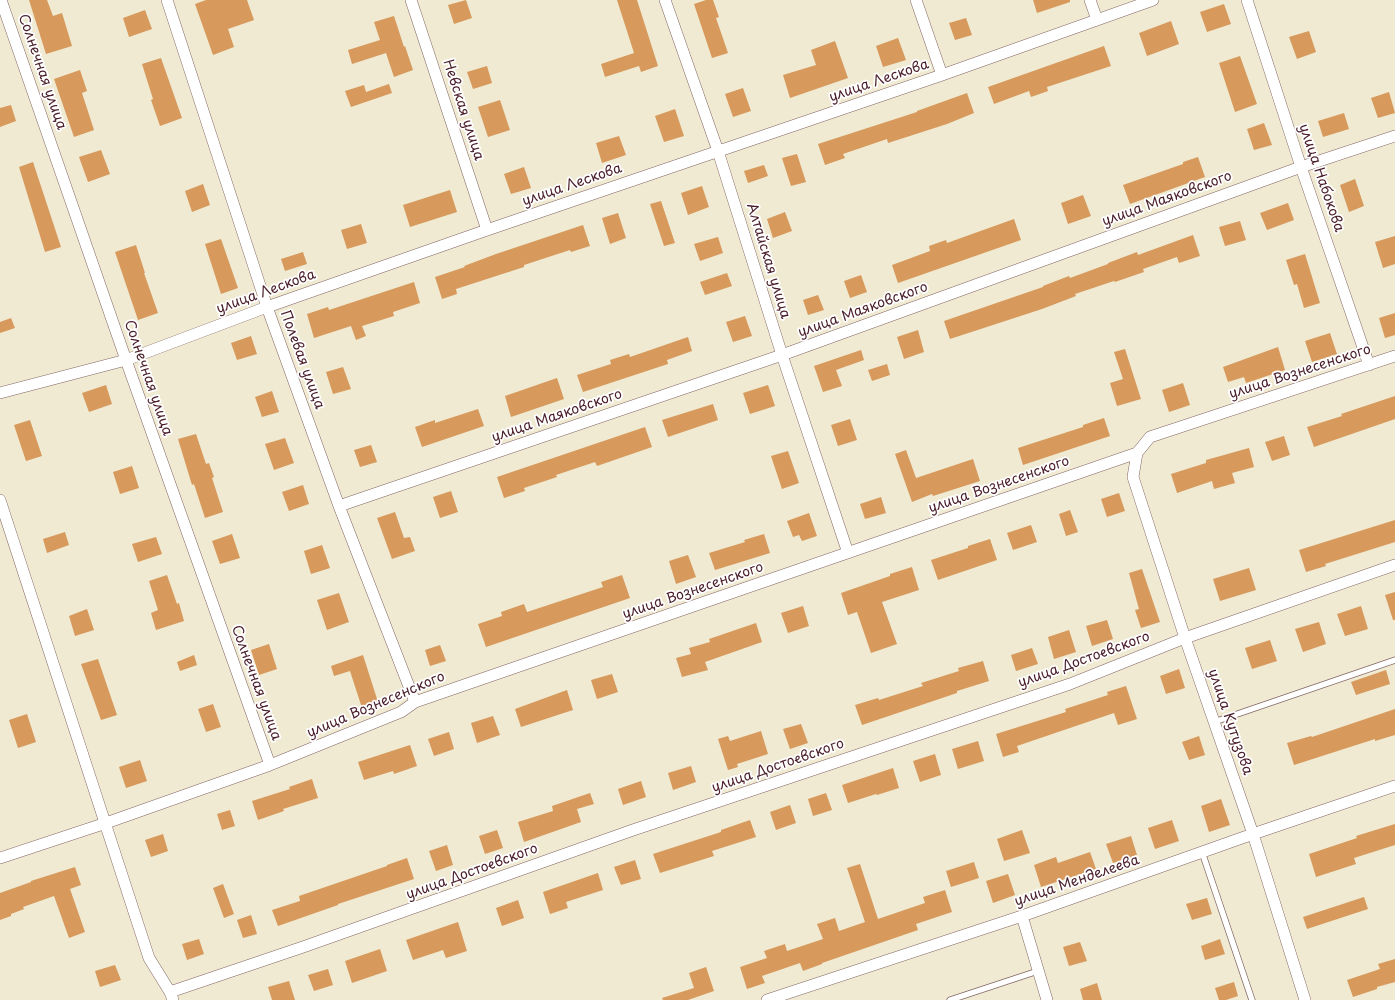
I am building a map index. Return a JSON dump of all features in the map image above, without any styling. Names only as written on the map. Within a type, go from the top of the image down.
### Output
[{"type":"street","name":"Солнечная улица","points":[[1,0],[126,360],[270,765]]},
{"type":"street","name":"Полевая улица","points":[[167,0],[267,307],[339,506],[415,702]]},
{"type":"street","name":"Невская улица","points":[[411,0],[487,230]]},
{"type":"street","name":"Алтайская улица","points":[[665,0],[718,151],[782,355],[848,554]]},
{"type":"street","points":[[916,0],[942,75]]},
{"type":"street","points":[[1090,0],[1097,20]]},
{"type":"street","name":"улица Лескова","points":[[0,393],[126,360],[267,307],[487,230],[942,75],[1153,0]]},
{"type":"street","name":"улица Набокова","points":[[1247,0],[1301,167],[1369,365]]},
{"type":"street","name":"улица Маяковского","points":[[339,506],[782,355],[1301,167],[1395,136]]},
{"type":"street","name":"улица Вознесенского","points":[[0,858],[106,823],[270,765],[401,712],[415,702],[848,554],[1137,453],[1150,437],[1395,356]]},
{"type":"street","name":"улица Кутузова","points":[[1137,453],[1133,476],[1185,638],[1253,834],[1305,1000]]},
{"type":"street","points":[[0,500],[149,958],[172,996]]},
{"type":"street","name":"улица Достоевского","points":[[172,996],[303,947],[634,830],[1070,684],[1185,638],[1395,565]]},
{"type":"street","name":"улица Менделеева","points":[[768,1000],[1022,916],[1253,834],[1395,786]]},
{"type":"street","points":[[1022,916],[1047,1000]]},
{"type":"lane","points":[[1214,722],[1395,660]]},
{"type":"lane","points":[[1202,852],[1252,1000]]},
{"type":"lane","points":[[950,1000],[1038,971]]},
{"type":"building","points":[[29,0],[47,0],[53,16],[62,13],[72,46],[46,54]]},
{"type":"building","points":[[206,0],[247,0],[254,20],[228,29],[234,47],[213,55],[195,4]]},
{"type":"building","points":[[466,0],[472,18],[454,24],[448,5]]},
{"type":"building","points":[[617,0],[637,0],[658,66],[641,72],[639,66],[605,77],[601,64],[634,53]]},
{"type":"building","points":[[706,0],[713,0],[719,17],[716,18],[728,53],[712,58],[694,4]]},
{"type":"building","points":[[1033,0],[1070,0],[1070,2],[1037,13]]},
{"type":"building","points":[[1224,4],[1231,24],[1207,32],[1200,12]]},
{"type":"building","points":[[145,10],[152,29],[129,37],[123,18]]},
{"type":"building","points":[[394,16],[413,70],[394,77],[386,53],[352,64],[348,50],[380,40],[374,22]]},
{"type":"building","points":[[966,18],[972,35],[955,40],[949,23]]},
{"type":"building","points":[[1171,21],[1179,44],[1147,56],[1139,33]]},
{"type":"building","points":[[1309,31],[1316,52],[1297,59],[1289,37]]},
{"type":"building","points":[[898,38],[906,60],[883,67],[876,46]]},
{"type":"building","points":[[835,41],[848,78],[790,98],[783,75],[816,65],[811,50]]},
{"type":"building","points":[[1104,46],[1111,66],[1047,87],[1048,91],[1031,97],[1029,91],[994,104],[988,87]]},
{"type":"building","points":[[1240,56],[1257,104],[1235,112],[1219,63]]},
{"type":"building","points":[[161,58],[182,118],[160,126],[151,100],[153,99],[142,64]]},
{"type":"building","points":[[487,66],[492,83],[473,89],[467,72]]},
{"type":"building","points":[[80,70],[87,91],[82,93],[94,130],[74,137],[54,79]]},
{"type":"building","points":[[389,84],[392,93],[351,107],[345,91],[364,85],[366,92]]},
{"type":"building","points":[[743,88],[751,111],[733,117],[725,94]]},
{"type":"building","points":[[1389,92],[1395,113],[1378,118],[1371,98]]},
{"type":"building","points":[[967,93],[974,113],[947,124],[888,143],[887,139],[843,154],[845,158],[825,165],[818,144],[917,112]]},
{"type":"building","points":[[500,100],[510,130],[488,137],[478,107]]},
{"type":"building","points":[[11,105],[16,121],[0,127],[0,108]]},
{"type":"building","points":[[675,109],[684,136],[664,142],[655,116]]},
{"type":"building","points":[[1344,113],[1349,129],[1323,137],[1318,121]]},
{"type":"building","points":[[1264,123],[1272,145],[1254,150],[1247,129]]},
{"type":"building","points":[[619,136],[626,155],[602,163],[596,143]]},
{"type":"building","points":[[101,150],[110,174],[88,182],[79,157]]},
{"type":"building","points":[[797,154],[806,182],[791,186],[782,158]]},
{"type":"building","points":[[1198,157],[1205,177],[1130,204],[1123,185],[1183,164],[1183,162]]},
{"type":"building","points":[[33,162],[61,247],[45,252],[19,167]]},
{"type":"building","points":[[764,165],[768,176],[748,183],[744,171]]},
{"type":"building","points":[[524,167],[531,188],[511,194],[504,174]]},
{"type":"building","points":[[1355,179],[1364,206],[1349,212],[1340,185]]},
{"type":"building","points":[[203,184],[210,205],[192,212],[185,191]]},
{"type":"building","points":[[702,186],[709,207],[688,215],[681,193]]},
{"type":"building","points":[[450,190],[457,212],[410,227],[403,205]]},
{"type":"building","points":[[1083,195],[1091,216],[1068,224],[1061,203]]},
{"type":"building","points":[[661,201],[675,243],[664,246],[650,204]]},
{"type":"building","points":[[1288,203],[1294,220],[1267,230],[1260,213]]},
{"type":"building","points":[[785,212],[792,231],[773,238],[767,219]]},
{"type":"building","points":[[618,213],[626,238],[610,244],[602,218]]},
{"type":"building","points":[[1014,219],[1021,240],[898,283],[892,265],[930,251],[929,246],[946,240],[947,243]]},
{"type":"building","points":[[1240,221],[1246,240],[1225,246],[1219,227]]},
{"type":"building","points":[[361,224],[367,243],[347,249],[341,230]]},
{"type":"building","points":[[583,225],[590,246],[571,252],[570,250],[456,289],[457,294],[442,299],[435,277],[465,267],[464,266],[496,254]]},
{"type":"building","points":[[1193,235],[1200,256],[1179,263],[1177,257],[1143,269],[1144,272],[1075,294],[1076,296],[1042,309],[950,339],[944,321],[1043,287],[1069,276],[1070,278],[1137,252],[1138,255]]},
{"type":"building","points":[[1395,236],[1395,264],[1383,268],[1375,242]]},
{"type":"building","points":[[718,237],[723,253],[700,261],[694,244]]},
{"type":"building","points":[[221,239],[238,288],[221,294],[205,244]]},
{"type":"building","points":[[136,245],[158,313],[138,320],[115,252]]},
{"type":"building","points":[[303,252],[307,264],[285,271],[281,259]]},
{"type":"building","points":[[1305,254],[1320,303],[1304,308],[1297,284],[1294,285],[1286,260]]},
{"type":"building","points":[[727,273],[732,286],[705,295],[700,282]]},
{"type":"building","points":[[861,275],[867,292],[850,298],[844,281]]},
{"type":"building","points":[[414,282],[420,303],[393,312],[394,316],[362,326],[366,336],[356,340],[351,326],[314,338],[307,314],[328,307],[329,310]]},
{"type":"building","points":[[818,295],[824,310],[808,315],[803,300]]},
{"type":"building","points":[[1395,313],[1395,335],[1385,338],[1379,318]]},
{"type":"building","points":[[745,316],[752,336],[733,342],[726,322]]},
{"type":"building","points":[[11,318],[15,328],[0,333],[0,322]]},
{"type":"building","points":[[918,330],[924,352],[904,359],[897,337]]},
{"type":"building","points":[[1330,333],[1337,354],[1312,362],[1305,341]]},
{"type":"building","points":[[251,336],[257,354],[237,360],[231,343]]},
{"type":"building","points":[[688,337],[692,351],[667,360],[668,364],[583,392],[577,375],[611,364],[610,360],[629,354],[630,357]]},
{"type":"building","points":[[1278,347],[1285,370],[1246,383],[1244,377],[1228,382],[1223,367]]},
{"type":"building","points":[[1125,349],[1141,399],[1117,406],[1110,383],[1123,379],[1114,352]]},
{"type":"building","points":[[861,350],[864,360],[836,370],[842,386],[823,392],[814,366]]},
{"type":"building","points":[[887,364],[890,375],[872,381],[868,370]]},
{"type":"building","points":[[343,367],[351,389],[333,394],[326,372]]},
{"type":"building","points":[[557,378],[564,399],[511,417],[505,396]]},
{"type":"building","points":[[1183,383],[1190,405],[1169,412],[1162,390]]},
{"type":"building","points":[[106,385],[112,404],[89,412],[82,393]]},
{"type":"building","points":[[768,385],[775,406],[750,414],[743,393]]},
{"type":"building","points":[[272,391],[279,412],[262,417],[255,397]]},
{"type":"building","points":[[1395,396],[1395,419],[1314,447],[1307,427],[1342,416],[1341,414]]},
{"type":"building","points":[[713,404],[718,420],[668,437],[662,420]]},
{"type":"building","points":[[478,409],[484,426],[422,447],[415,427],[435,420],[435,423]]},
{"type":"building","points":[[1104,418],[1110,436],[1023,465],[1018,448],[1083,427],[1083,425]]},
{"type":"building","points":[[850,419],[857,440],[838,446],[831,425]]},
{"type":"building","points":[[30,420],[42,456],[26,461],[14,425]]},
{"type":"building","points":[[645,427],[652,447],[597,466],[595,462],[556,475],[557,477],[524,488],[525,491],[504,498],[497,477]]},
{"type":"building","points":[[196,434],[206,464],[209,463],[214,477],[212,478],[223,512],[205,518],[194,484],[192,485],[178,439]]},
{"type":"building","points":[[1284,436],[1290,455],[1272,461],[1265,442]]},
{"type":"building","points":[[285,438],[294,463],[274,470],[265,444]]},
{"type":"building","points":[[371,445],[377,462],[360,467],[354,450]]},
{"type":"building","points":[[1249,448],[1254,467],[1232,473],[1235,483],[1214,489],[1212,481],[1177,493],[1171,474],[1206,463],[1206,460]]},
{"type":"building","points":[[906,450],[916,478],[973,459],[980,481],[933,496],[932,494],[912,502],[895,454]]},
{"type":"building","points":[[788,451],[799,483],[782,489],[771,456]]},
{"type":"building","points":[[132,466],[139,488],[120,494],[113,472]]},
{"type":"building","points":[[303,485],[309,504],[289,511],[282,492]]},
{"type":"building","points":[[451,491],[458,512],[440,518],[433,497]]},
{"type":"building","points":[[1119,493],[1125,511],[1107,517],[1101,499]]},
{"type":"building","points":[[881,497],[886,513],[865,519],[860,504]]},
{"type":"building","points":[[1070,510],[1078,532],[1066,536],[1059,514]]},
{"type":"building","points":[[395,512],[404,538],[410,537],[415,551],[392,559],[377,518]]},
{"type":"building","points":[[809,513],[817,536],[802,541],[799,535],[793,537],[787,521]]},
{"type":"building","points":[[1395,520],[1395,542],[1325,564],[1326,566],[1306,572],[1299,550]]},
{"type":"building","points":[[1031,525],[1037,542],[1013,550],[1007,533]]},
{"type":"building","points":[[65,532],[69,545],[47,553],[43,539]]},
{"type":"building","points":[[232,534],[240,558],[220,564],[212,541]]},
{"type":"building","points":[[764,534],[770,553],[715,570],[709,553],[745,542],[744,540]]},
{"type":"building","points":[[156,537],[162,554],[138,562],[132,544]]},
{"type":"building","points":[[990,539],[997,560],[938,580],[931,560]]},
{"type":"building","points":[[322,545],[330,568],[311,574],[304,551]]},
{"type":"building","points":[[688,555],[696,577],[676,584],[669,561]]},
{"type":"building","points":[[912,567],[919,590],[882,602],[897,644],[871,653],[857,612],[848,615],[841,593]]},
{"type":"building","points":[[1249,568],[1256,590],[1220,601],[1213,579]]},
{"type":"building","points":[[1142,569],[1160,622],[1141,628],[1135,610],[1139,609],[1129,573]]},
{"type":"building","points":[[167,575],[177,604],[179,603],[184,621],[156,630],[151,613],[158,610],[149,581]]},
{"type":"building","points":[[622,575],[630,598],[486,647],[478,624],[502,616],[501,612],[524,604],[527,612],[603,587],[601,582]]},
{"type":"building","points":[[1395,592],[1395,620],[1393,620],[1385,595]]},
{"type":"building","points":[[339,593],[349,622],[327,630],[317,600]]},
{"type":"building","points":[[803,606],[809,626],[788,633],[781,613]]},
{"type":"building","points":[[1361,606],[1368,629],[1345,636],[1337,614]]},
{"type":"building","points":[[87,609],[94,630],[75,636],[69,616]]},
{"type":"building","points":[[1107,620],[1113,639],[1092,646],[1086,626]]},
{"type":"building","points":[[1319,622],[1326,644],[1303,652],[1295,629]]},
{"type":"building","points":[[756,623],[762,642],[705,662],[708,670],[682,677],[676,658],[691,654],[689,648],[710,642],[709,639]]},
{"type":"building","points":[[1069,630],[1076,652],[1054,659],[1048,637]]},
{"type":"building","points":[[1270,640],[1277,661],[1252,669],[1245,648]]},
{"type":"building","points":[[269,644],[277,669],[259,675],[251,650]]},
{"type":"building","points":[[440,645],[446,661],[430,666],[425,650]]},
{"type":"building","points":[[1032,648],[1038,664],[1016,671],[1011,655]]},
{"type":"building","points":[[194,655],[197,665],[180,671],[177,662]]},
{"type":"building","points":[[363,655],[378,702],[362,708],[350,671],[334,676],[331,666]]},
{"type":"building","points":[[98,659],[117,715],[101,720],[81,664]]},
{"type":"building","points":[[983,661],[989,681],[862,725],[855,705],[878,698],[879,700],[923,686],[921,683],[959,671],[958,668]]},
{"type":"building","points":[[1179,669],[1185,688],[1166,694],[1160,676]]},
{"type":"building","points":[[1386,670],[1390,684],[1356,695],[1351,682]]},
{"type":"building","points":[[612,674],[618,692],[597,699],[591,680]]},
{"type":"building","points":[[1126,686],[1137,719],[1118,725],[1114,713],[1017,746],[1019,752],[1003,757],[996,734],[1066,712],[1065,709],[1108,695],[1107,692]]},
{"type":"building","points":[[567,690],[573,710],[521,727],[515,709]]},
{"type":"building","points":[[213,704],[221,727],[206,732],[198,709]]},
{"type":"building","points":[[1395,709],[1395,735],[1375,741],[1375,739],[1294,765],[1287,743],[1311,736],[1312,737]]},
{"type":"building","points":[[27,714],[36,742],[18,748],[9,720]]},
{"type":"building","points":[[493,716],[500,735],[477,743],[471,723]]},
{"type":"building","points":[[801,724],[808,743],[790,749],[783,729]]},
{"type":"building","points":[[761,731],[768,754],[737,764],[738,767],[728,770],[718,739],[728,736],[730,741]]},
{"type":"building","points":[[449,732],[454,749],[434,756],[428,739]]},
{"type":"building","points":[[1199,736],[1205,755],[1189,760],[1182,742]]},
{"type":"building","points":[[978,741],[984,761],[958,769],[952,749]]},
{"type":"building","points":[[410,745],[417,766],[394,774],[393,771],[364,780],[358,762]]},
{"type":"building","points":[[935,754],[941,775],[920,782],[913,761]]},
{"type":"building","points":[[140,760],[147,781],[126,788],[119,767]]},
{"type":"building","points":[[691,766],[696,782],[673,790],[668,773]]},
{"type":"building","points":[[893,768],[899,788],[848,803],[842,785]]},
{"type":"building","points":[[312,779],[318,798],[283,809],[284,811],[258,820],[252,801],[290,789],[289,787]]},
{"type":"building","points":[[641,781],[646,797],[623,805],[618,789]]},
{"type":"building","points":[[590,793],[594,804],[577,809],[581,822],[524,842],[518,822],[553,811],[552,806]]},
{"type":"building","points":[[826,793],[832,810],[813,816],[808,799]]},
{"type":"building","points":[[1221,799],[1230,825],[1209,832],[1201,806]]},
{"type":"building","points":[[790,805],[796,823],[776,830],[770,812]]},
{"type":"building","points":[[230,810],[235,826],[222,830],[217,814]]},
{"type":"building","points":[[750,820],[756,837],[712,851],[714,856],[660,873],[653,854],[721,832],[721,830]]},
{"type":"building","points":[[1172,820],[1179,841],[1155,849],[1148,828]]},
{"type":"building","points":[[1395,824],[1395,845],[1354,858],[1356,864],[1316,877],[1309,854],[1357,838],[1356,836]]},
{"type":"building","points":[[497,830],[503,848],[485,854],[479,836]]},
{"type":"building","points":[[1022,830],[1030,853],[1004,861],[997,839]]},
{"type":"building","points":[[163,834],[168,851],[151,857],[145,840]]},
{"type":"building","points":[[1131,836],[1137,855],[1113,863],[1106,844]]},
{"type":"building","points":[[447,845],[453,865],[436,871],[429,851]]},
{"type":"building","points":[[1090,852],[1096,869],[1041,887],[1034,865],[1056,857],[1058,863]]},
{"type":"building","points":[[407,858],[414,879],[278,926],[272,910],[300,901],[299,896]]},
{"type":"building","points":[[635,860],[641,879],[621,885],[614,867]]},
{"type":"building","points":[[974,862],[979,878],[951,887],[946,871]]},
{"type":"building","points":[[860,864],[878,919],[925,903],[923,897],[945,890],[952,912],[916,924],[918,930],[803,971],[800,963],[762,976],[765,983],[747,989],[740,967],[767,958],[764,951],[785,944],[787,951],[823,939],[817,924],[835,918],[839,931],[865,922],[847,868]]},
{"type":"building","points":[[75,867],[81,885],[70,889],[85,932],[69,938],[54,896],[23,907],[24,909],[0,920],[0,893]]},
{"type":"building","points":[[598,873],[603,890],[566,902],[568,908],[550,914],[543,892]]},
{"type":"building","points":[[1008,874],[1015,895],[993,903],[986,881]]},
{"type":"building","points":[[223,884],[234,914],[224,918],[213,888]]},
{"type":"building","points":[[1364,897],[1368,909],[1307,929],[1303,917]]},
{"type":"building","points":[[1207,898],[1212,914],[1192,920],[1186,904]]},
{"type":"building","points":[[518,900],[524,918],[502,926],[496,908]]},
{"type":"building","points":[[251,915],[257,934],[243,938],[237,920]]},
{"type":"building","points":[[458,922],[467,951],[446,958],[443,950],[413,960],[406,940]]},
{"type":"building","points":[[199,939],[204,954],[187,960],[182,944]]},
{"type":"building","points":[[1220,939],[1225,954],[1205,960],[1201,946]]},
{"type":"building","points":[[1080,942],[1087,961],[1069,966],[1063,947]]},
{"type":"building","points":[[380,949],[387,971],[352,983],[345,961]]},
{"type":"building","points":[[1395,959],[1395,982],[1377,987],[1377,989],[1353,997],[1347,980],[1380,969],[1378,964]]},
{"type":"building","points":[[115,965],[121,980],[100,987],[95,971]]},
{"type":"building","points":[[706,967],[714,991],[688,1000],[663,1000],[662,998],[694,988],[689,973]]},
{"type":"building","points":[[328,969],[333,985],[314,991],[308,975]]},
{"type":"building","points":[[289,981],[295,1000],[272,1000],[268,987]]},
{"type":"building","points":[[1234,982],[1238,996],[1226,1000],[1219,1000],[1215,988]]},
{"type":"building","points":[[1097,983],[1102,1000],[1083,1000],[1080,989]]}]
